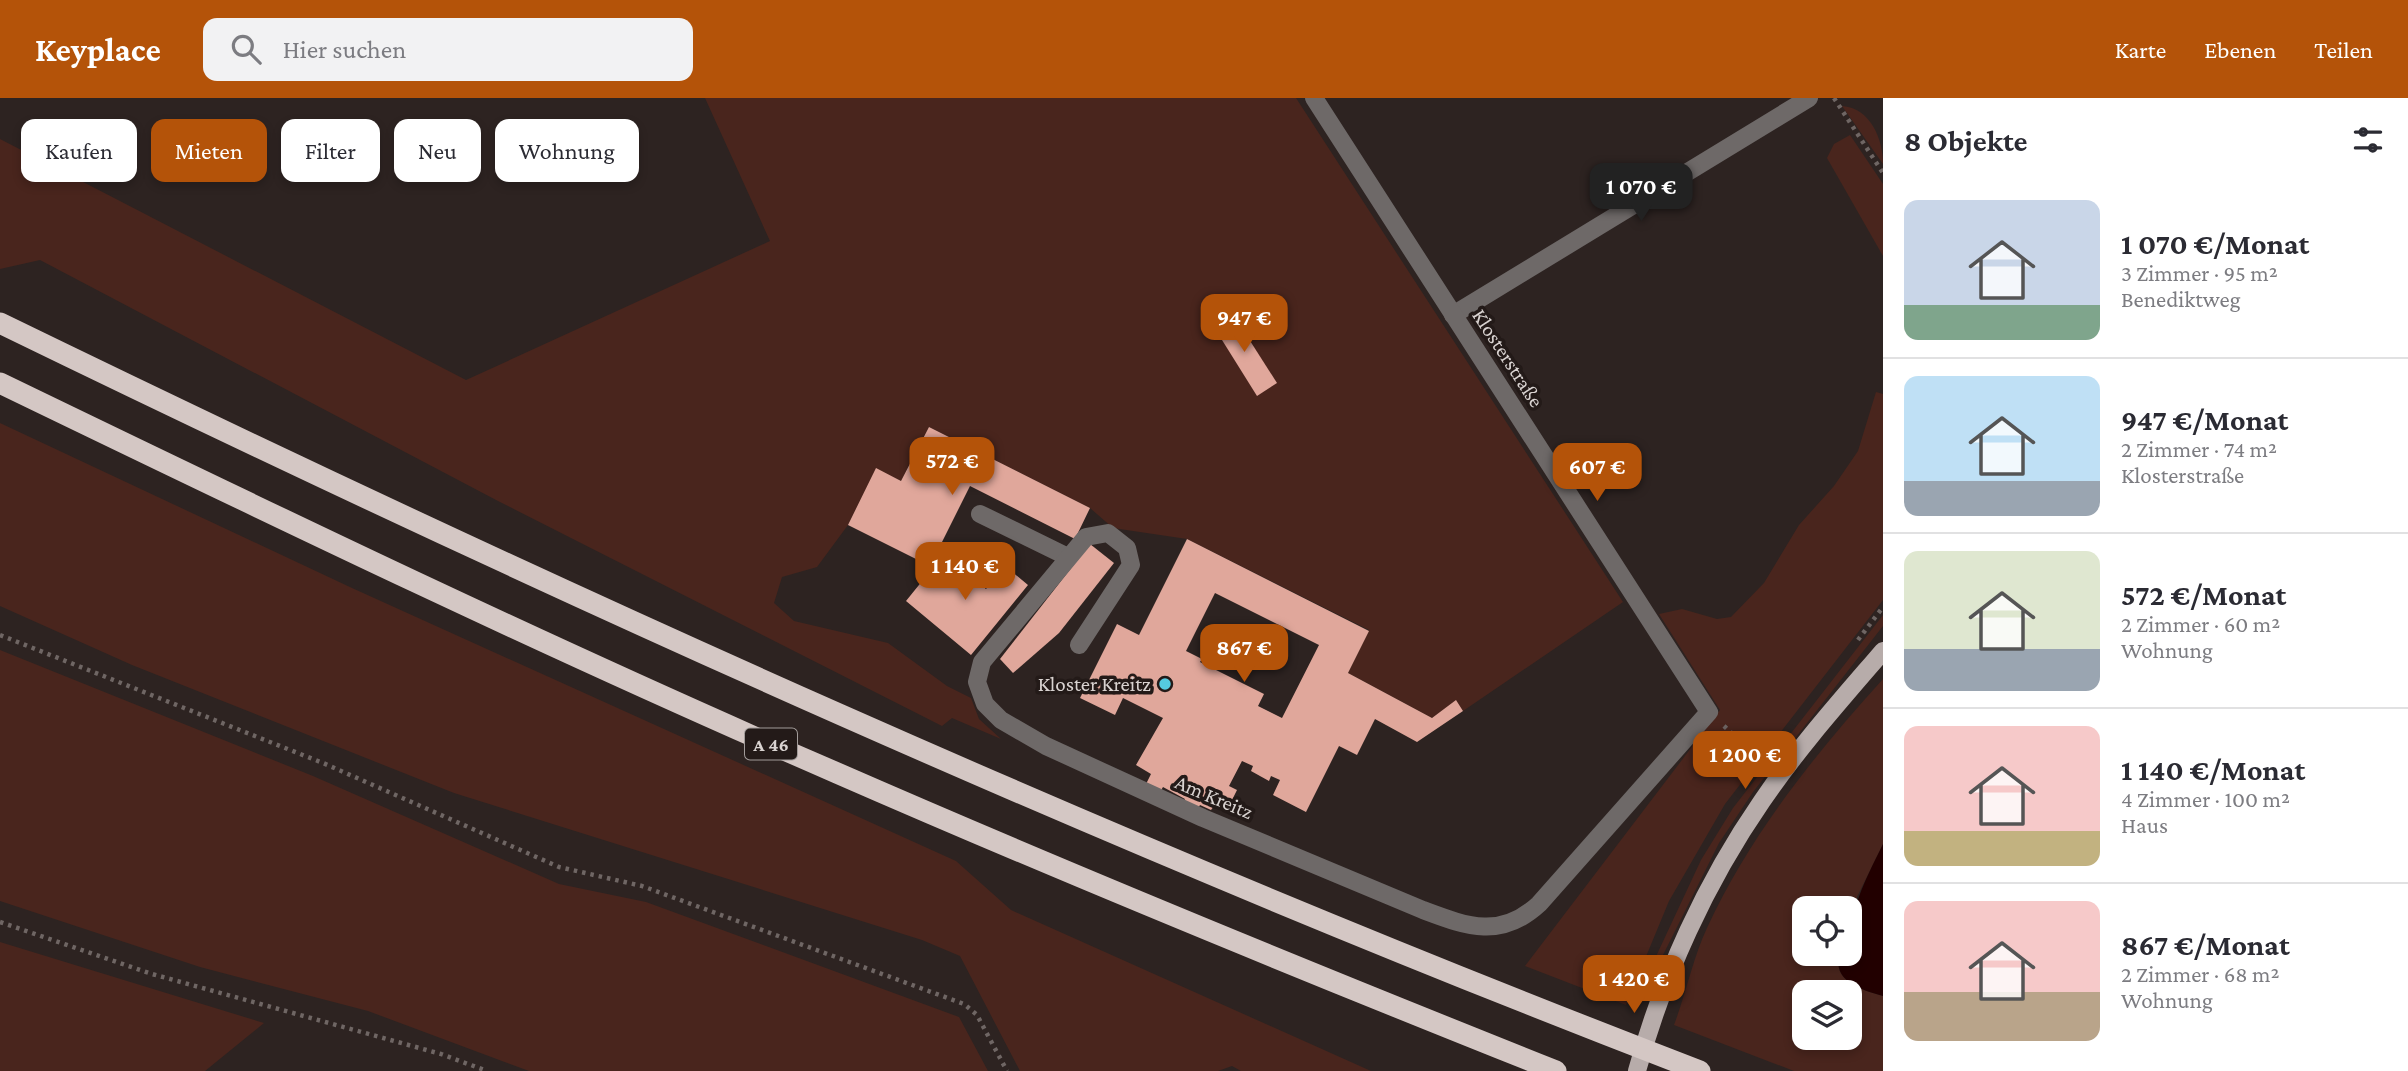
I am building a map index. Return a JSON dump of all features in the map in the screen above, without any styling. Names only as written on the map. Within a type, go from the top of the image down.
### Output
[{"type":"highway","name":"A 46","points":[[0,323],[309,473],[606,611],[848,718],[1238,884],[1700,1071]]},
{"type":"highway","name":"A 46","points":[[0,383],[585,661],[835,773],[1210,932],[1556,1071]]},
{"type":"main road","points":[[1637,1071],[1671,972],[1699,907],[1762,800],[1808,739],[1883,651]]},
{"type":"street","name":"Klosterstraße","points":[[1314,98],[1709,712]]},
{"type":"street","points":[[1453,314],[1809,98]]},
{"type":"street","points":[[980,514],[1068,557]]},
{"type":"street","name":"Am Kreitz","points":[[1079,645],[1130,569],[1131,558],[1127,548],[1115,536],[1101,533],[1086,537],[979,670],[981,696],[995,716],[1081,764],[1228,828],[1468,926],[1504,924],[1534,909],[1709,712]]},
{"type":"path","points":[[1834,98],[1883,173]]},
{"type":"path","points":[[0,635],[323,763],[559,867],[642,886],[964,1004],[977,1015],[1007,1071]]},
{"type":"path","points":[[1709,712],[1761,761]]},
{"type":"path","points":[[0,922],[152,974],[441,1054],[487,1071]]},
{"type":"shaded area","points":[[705,98],[1296,98],[1623,602],[1463,711],[1456,701],[1432,718],[1348,673],[1369,630],[1187,539],[1113,528],[1090,508],[929,427],[901,481],[876,469],[848,525],[817,567],[782,577],[774,603],[794,621],[888,643],[947,686],[971,698],[979,719],[1001,739],[952,718],[942,726],[498,501],[40,260],[0,269],[0,139],[21,150],[21,182],[83,182],[466,380],[770,241]]},
{"type":"shaded area","points":[[1842,106],[1852,108],[1868,119],[1881,145],[1883,164]]},
{"type":"shaded area","points":[[1850,135],[1883,184],[1883,256],[1827,158],[1834,144]]},
{"type":"shaded area","points":[[1876,392],[1883,394],[1883,600],[1725,804],[1669,901],[1626,1005],[1525,966],[1720,710],[1659,614],[1682,609],[1717,619],[1731,617],[1764,583],[1799,525],[1834,486],[1858,451]]},
{"type":"shaded area","points":[[0,423],[352,588],[956,861],[1011,910],[1371,1071],[1241,1071],[1232,1066],[1218,1071],[1020,1071],[960,956],[922,940],[454,793],[132,665],[0,606]]},
{"type":"shaded area","points":[[1883,615],[1883,626],[1753,792],[1719,843],[1657,967],[1652,965],[1701,860],[1733,808]]},
{"type":"shaded area","points":[[0,650],[313,776],[559,884],[646,902],[959,1017],[988,1071],[529,1071],[368,1011],[200,967],[0,901]]},
{"type":"shaded area","points":[[1883,679],[1883,844],[1857,896],[1792,896],[1792,966],[1838,966],[1847,980],[1792,980],[1792,1050],[1862,1050],[1862,988],[1883,996],[1883,1071],[1794,1071],[1674,1025],[1702,939],[1724,894],[1764,828],[1809,766]]},
{"type":"shaded area","points":[[1883,844],[1883,996],[1862,989],[1862,980],[1846,980],[1839,966],[1862,966],[1862,896],[1860,896]]},
{"type":"shaded area","points":[[0,942],[264,1023],[205,1071],[0,1071]]},
{"type":"building","points":[[1231,311],[1277,383],[1257,396],[1212,324]]},
{"type":"building","points":[[929,427],[1090,508],[1075,539],[970,486],[930,566],[848,525],[876,468],[901,481]]},
{"type":"building","name":"Kloster Kreitz","points":[[1187,539],[1369,631],[1348,673],[1432,718],[1456,700],[1463,711],[1417,742],[1375,719],[1357,755],[1339,746],[1306,812],[1273,795],[1280,780],[1271,776],[1269,781],[1251,771],[1253,766],[1242,761],[1229,786],[1237,790],[1230,804],[1223,800],[1219,809],[1214,806],[1211,810],[1200,805],[1197,810],[1183,803],[1185,799],[1163,787],[1160,792],[1146,784],[1151,774],[1136,765],[1163,718],[1123,698],[1115,715],[1080,698],[1117,624],[1139,635]],"holes":[[[1215,593],[1319,645],[1282,718],[1258,706],[1264,694],[1200,662],[1202,659],[1186,651]]]},
{"type":"building","points":[[1090,544],[1114,563],[1059,633],[1013,673],[1000,659]]},
{"type":"building","points":[[944,554],[986,589],[1005,566],[1028,585],[971,655],[906,601]]},
{"type":"place","name":"Kloster Kreitz","points":[[1165,684]]}]
